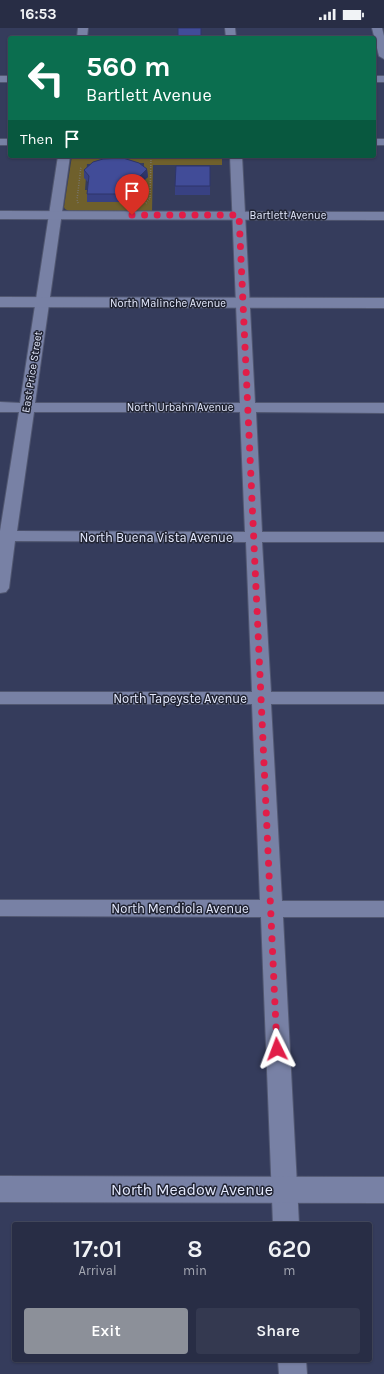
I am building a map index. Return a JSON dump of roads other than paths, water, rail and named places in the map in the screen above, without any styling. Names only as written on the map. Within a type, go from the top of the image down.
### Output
[{"type":"main road","name":"Bartlett Avenue","points":[[0,215],[384,216]]},
{"type":"main road","name":"North Malinche Avenue","points":[[0,302],[384,303]]},
{"type":"main road","name":"North Meadow Avenue","points":[[0,1189],[384,1190]]},
{"type":"street","points":[[377,28],[384,56]]},
{"type":"street","name":"East Price Street","points":[[0,588],[4,536],[27,407],[64,158]]},
{"type":"street","points":[[236,158],[286,1222]]},
{"type":"street","name":"North Urbahn Avenue","points":[[0,407],[384,408]]},
{"type":"street","name":"North Buena Vista Avenue","points":[[4,536],[384,537]]},
{"type":"street","name":"North Tapeyste Avenue","points":[[0,698],[384,698]]},
{"type":"street","name":"North Mendiola Avenue","points":[[0,908],[384,909]]},
{"type":"street","points":[[292,1362],[293,1374]]}]
